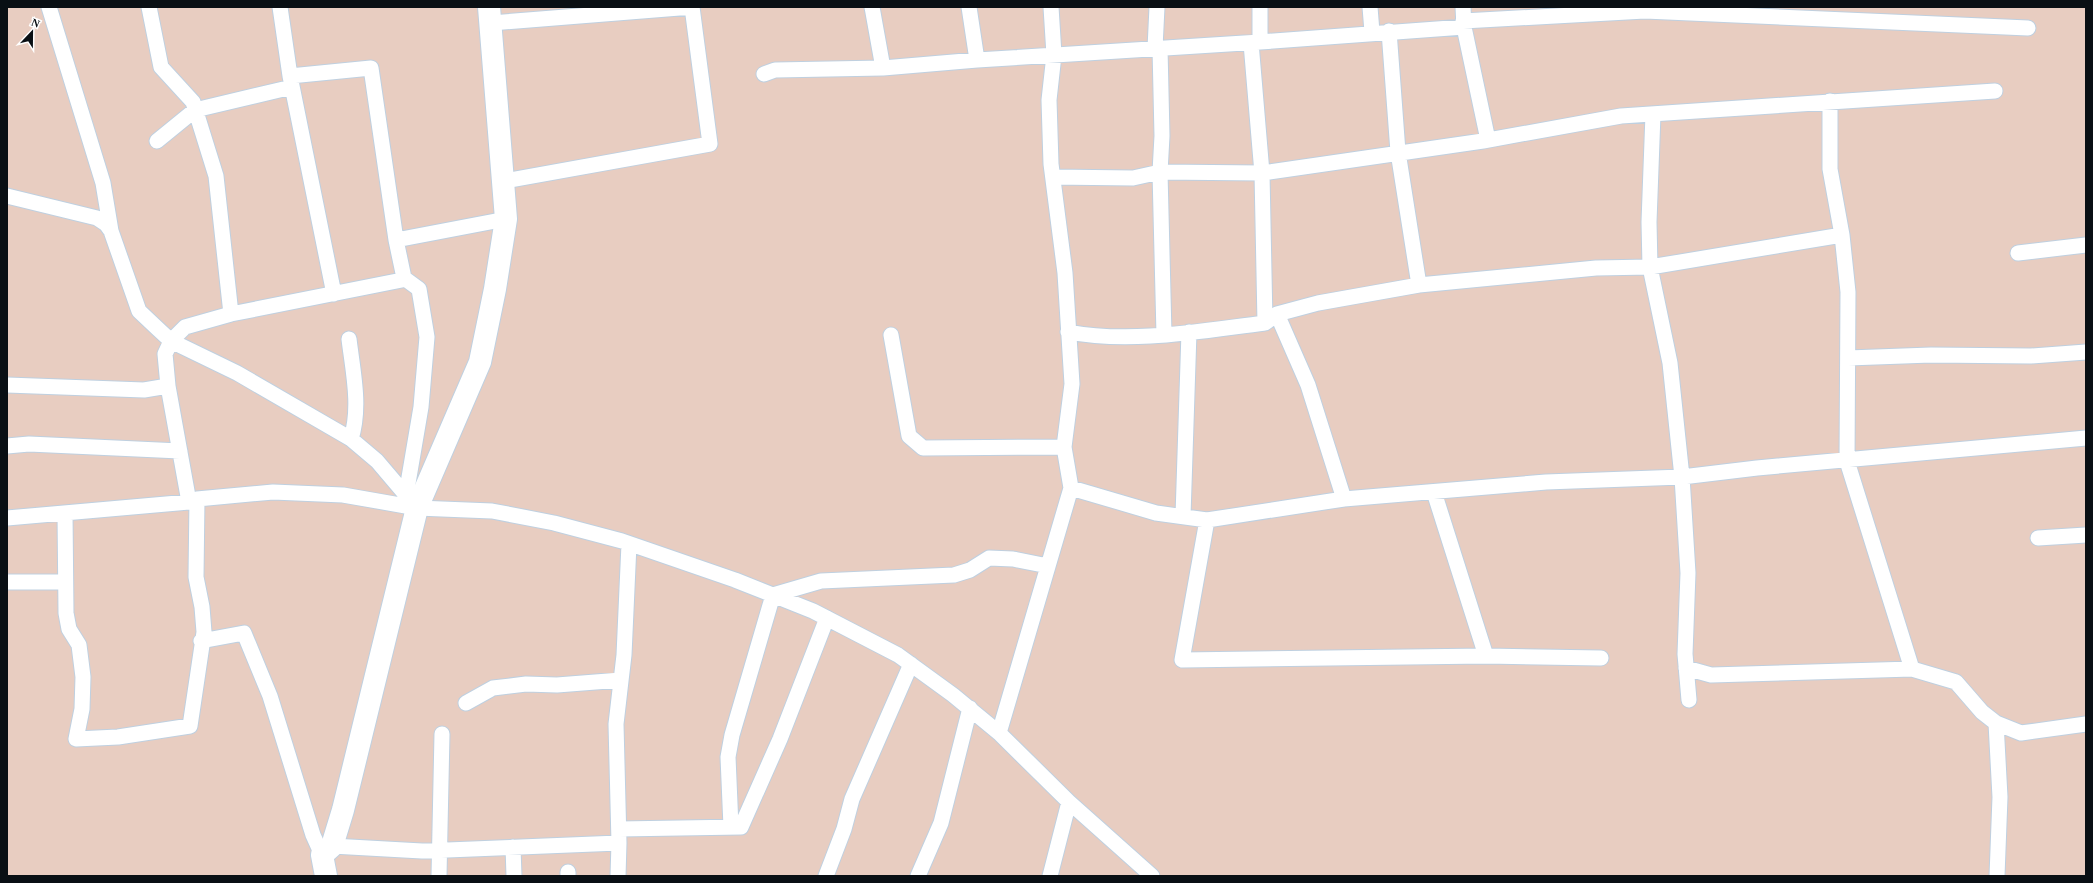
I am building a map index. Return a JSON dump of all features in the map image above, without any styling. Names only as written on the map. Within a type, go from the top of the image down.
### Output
[{"type":"street","points":[[49,7],[103,182],[111,231],[139,311],[171,340],[237,373],[351,439],[377,461],[412,501]]},
{"type":"street","points":[[148,7],[162,67],[193,102],[216,176],[231,314]]},
{"type":"street","points":[[280,7],[291,81],[334,294]]},
{"type":"street","points":[[412,501],[480,362],[495,289],[506,219],[490,15],[692,7],[710,144],[504,181]]},
{"type":"street","points":[[872,7],[883,68]]},
{"type":"street","points":[[969,7],[977,60]]},
{"type":"street","points":[[999,733],[1071,488],[1064,446],[1072,384],[1065,273],[1053,177],[1049,100],[1054,55],[1052,7]]},
{"type":"street","points":[[1156,7],[1162,136],[1160,172],[1164,335]]},
{"type":"street","points":[[1260,7],[1256,43],[1262,173],[1265,323]]},
{"type":"street","points":[[1370,7],[1372,32]]},
{"type":"street","points":[[764,74],[775,70],[883,68],[977,60],[1256,43],[1389,31],[1463,18],[1645,11],[2028,28]]},
{"type":"street","points":[[1463,18],[1488,140]]},
{"type":"street","points":[[1389,31],[1398,152],[1419,285]]},
{"type":"street","points":[[157,141],[195,110],[291,81],[371,68],[396,240],[404,278],[419,289],[427,337],[412,501],[343,810],[327,859]]},
{"type":"street","points":[[1053,177],[1133,178],[1160,172],[1262,173],[1488,140],[1622,116],[1995,91]]},
{"type":"street","points":[[1830,101],[1830,169],[1842,235],[1848,292],[1847,461],[1912,669]]},
{"type":"street","points":[[1653,114],[1649,222],[1650,267],[1670,363],[1682,477],[1688,573],[1686,668],[1689,700]]},
{"type":"street","points":[[7,196],[97,218],[106,224],[111,231]]},
{"type":"street","points":[[396,240],[506,219]]},
{"type":"street","points":[[1068,332],[1091,336],[1125,337],[1164,335],[1265,323],[1277,314],[1318,303],[1419,285],[1596,268],[1650,267],[1842,235]]},
{"type":"street","points":[[2018,253],[2086,245]]},
{"type":"street","points":[[65,513],[66,613],[69,629],[80,645],[83,677],[82,709],[76,738],[118,737],[190,726],[200,665],[201,641],[204,632],[202,608],[196,577],[193,500],[180,451],[168,386],[165,354],[171,340],[185,327],[231,314],[402,280],[404,278]]},
{"type":"street","points":[[1277,314],[1308,385],[1344,499]]},
{"type":"street","points":[[1183,516],[1189,332]]},
{"type":"street","points":[[891,335],[909,436],[923,448],[1064,446]]},
{"type":"street","points":[[349,340],[354,380],[356,423],[351,439]]},
{"type":"street","points":[[1848,358],[1931,355],[2031,356],[2086,352]]},
{"type":"street","points":[[7,384],[144,390],[168,386]]},
{"type":"street","points":[[1071,488],[1156,513],[1207,520],[1344,499],[1546,482],[1682,477],[1757,468],[1847,461],[2000,444],[2086,438]]},
{"type":"street","points":[[7,446],[29,444],[180,451]]},
{"type":"street","points":[[7,518],[274,492],[343,495],[412,501],[492,511],[554,523],[629,544],[735,580],[773,595],[827,618],[898,655],[970,708],[999,733],[1069,802],[1152,876]]},
{"type":"street","points":[[1434,492],[1486,656]]},
{"type":"street","points":[[1207,520],[1182,660],[1486,656],[1601,658]]},
{"type":"street","points":[[2038,538],[2086,536]]},
{"type":"street","points":[[618,876],[619,836],[616,724],[624,655],[629,544]]},
{"type":"street","points":[[773,595],[821,581],[954,575],[970,570],[989,558],[1013,559],[1048,566]]},
{"type":"street","points":[[7,582],[65,582]]},
{"type":"street","points":[[731,827],[728,757],[732,735],[773,595]]},
{"type":"street","points":[[327,859],[513,847],[619,836],[742,827],[780,739],[827,618]]},
{"type":"street","points":[[201,641],[244,633],[270,696],[313,835],[327,859]]},
{"type":"street","points":[[826,876],[844,829],[852,799],[911,664]]},
{"type":"street","points":[[1686,668],[1711,675],[1912,669],[1956,682],[1982,712],[1996,724],[2021,733],[2086,724]]},
{"type":"street","points":[[466,703],[493,688],[526,684],[557,685],[621,680]]},
{"type":"street","points":[[918,876],[941,822],[970,708]]},
{"type":"street","points":[[1996,724],[2000,797],[1997,876]]},
{"type":"street","points":[[439,876],[442,734]]},
{"type":"street","points":[[1050,876],[1069,802]]},
{"type":"street","points":[[513,847],[514,876]]},
{"type":"shaded area","points":[[7,7],[2086,7],[2086,876],[7,876]]}]
